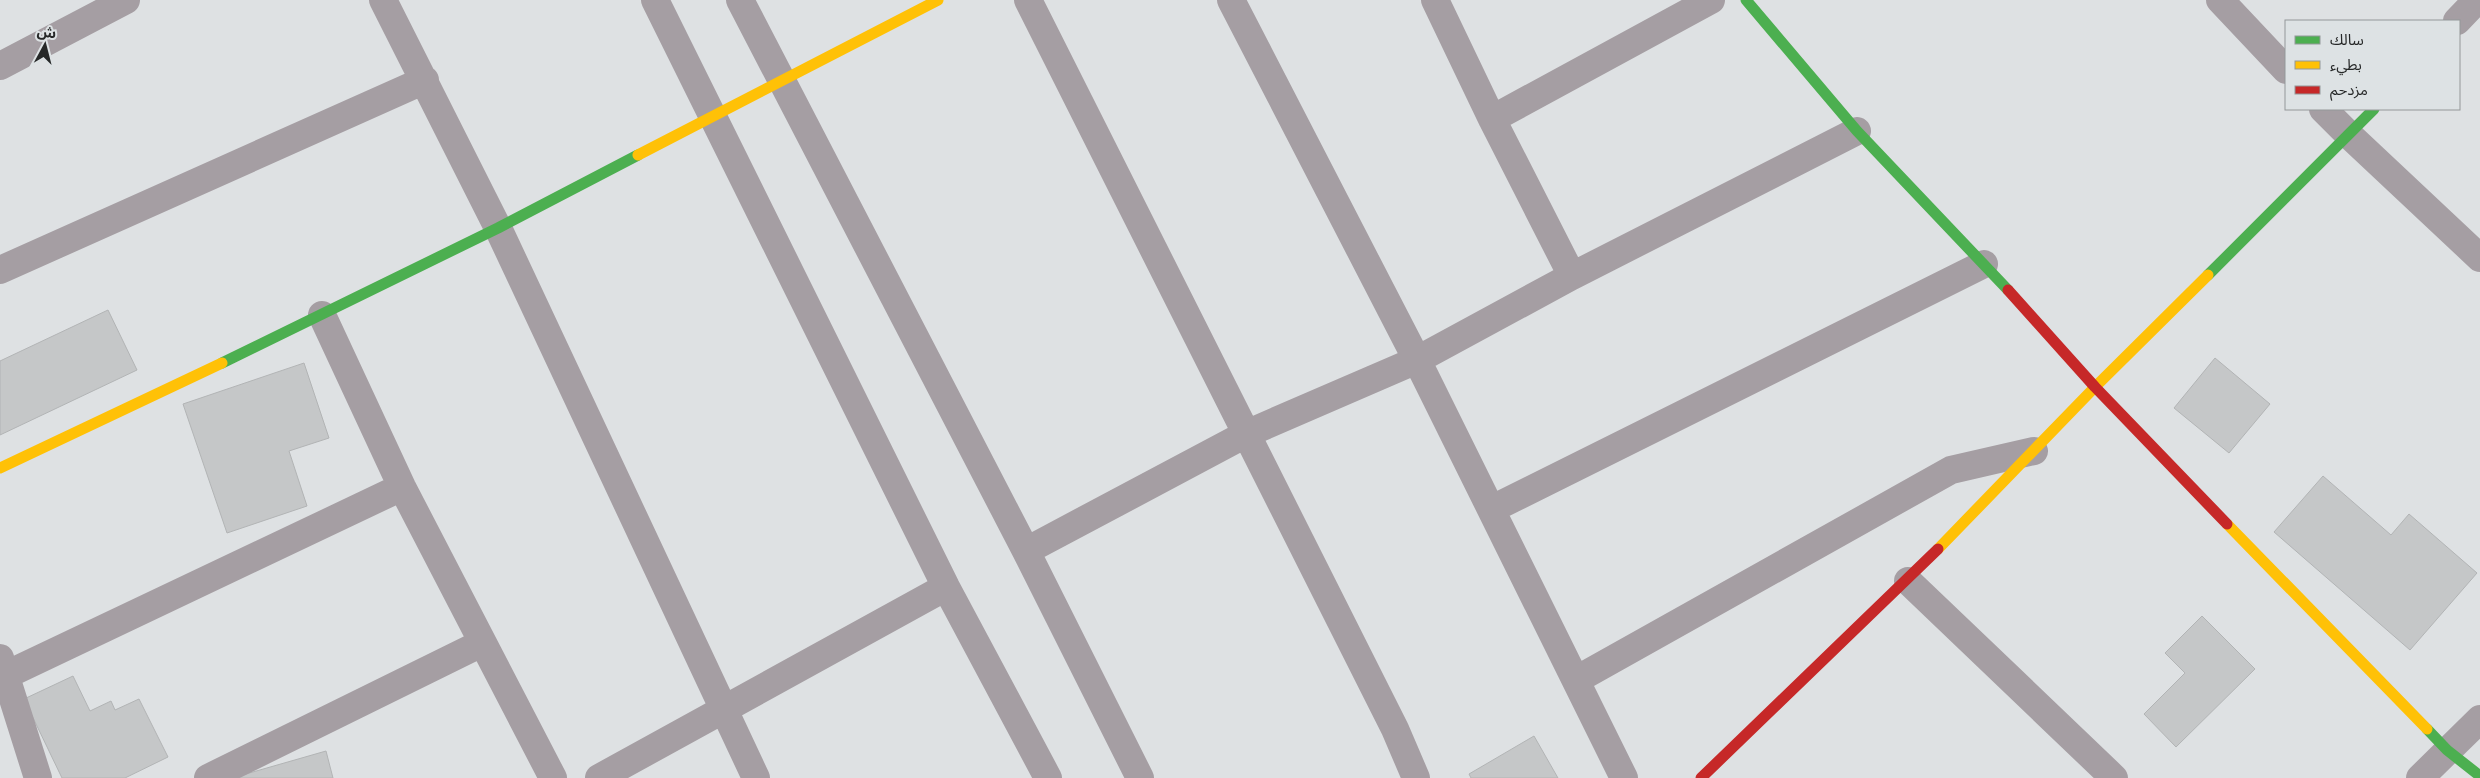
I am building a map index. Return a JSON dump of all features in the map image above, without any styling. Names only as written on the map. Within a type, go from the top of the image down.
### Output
[{"type":"street","points":[[0,66],[126,0]]},
{"type":"street","points":[[383,0],[498,228],[756,778]]},
{"type":"street","points":[[655,0],[946,588],[1048,778]]},
{"type":"street","points":[[740,0],[1026,551],[1140,778]]},
{"type":"street","points":[[0,468],[322,315],[498,228],[938,0]]},
{"type":"street","points":[[1028,0],[1395,729],[1416,778]]},
{"type":"street","points":[[1231,0],[1417,360],[1624,778]]},
{"type":"street","points":[[1434,0],[1572,276]]},
{"type":"street","points":[[1492,119],[1711,0]]},
{"type":"street","points":[[1746,0],[1857,131],[1984,264],[2095,387],[2447,750],[2480,776]]},
{"type":"street","points":[[2220,0],[2285,69]]},
{"type":"street","points":[[2458,20],[2477,0]]},
{"type":"street","points":[[0,270],[425,80]]},
{"type":"street","points":[[2324,110],[2349,136],[2480,258]]},
{"type":"street","points":[[1701,778],[1908,581],[2095,387],[2373,110]]},
{"type":"street","points":[[1026,551],[1246,434],[1417,360],[1572,276],[1857,131]]},
{"type":"street","points":[[1492,509],[1984,264]]},
{"type":"street","points":[[322,315],[402,488],[553,778]]},
{"type":"street","points":[[1576,680],[1952,470],[2034,450]]},
{"type":"street","points":[[38,778],[3,667],[402,488]]},
{"type":"street","points":[[1908,581],[2108,776]]},
{"type":"street","points":[[599,778],[722,708],[946,588]]},
{"type":"street","points":[[208,778],[482,643]]},
{"type":"street","points":[[2420,778],[2480,719]]},
{"type":"building","points":[[108,310],[137,370],[0,435],[0,361]]},
{"type":"building","points":[[2215,358],[2270,404],[2229,453],[2174,408]]},
{"type":"building","points":[[304,363],[329,438],[289,451],[307,506],[227,533],[183,404]]},
{"type":"building","points":[[2323,476],[2391,535],[2409,514],[2477,573],[2410,650],[2274,532]]},
{"type":"building","points":[[2202,616],[2255,669],[2176,747],[2144,714],[2185,673],[2165,653]]},
{"type":"building","points":[[73,676],[90,711],[111,701],[115,710],[139,699],[168,757],[125,778],[62,778],[24,699]]},
{"type":"building","points":[[1534,736],[1558,778],[1471,778],[1469,774]]},
{"type":"building","points":[[326,751],[333,778],[232,778]]},
{"type":"traffic: fast","points":[[1746,0],[1857,131],[2008,290]]},
{"type":"traffic: fast","points":[[2208,275],[2373,110]]},
{"type":"traffic: fast","points":[[222,363],[498,228],[638,155]]},
{"type":"traffic: fast","points":[[2427,729],[2447,750],[2480,776]]},
{"type":"traffic: slow","points":[[638,155],[938,0]]},
{"type":"traffic: slow","points":[[1938,549],[2095,387],[2208,275]]},
{"type":"traffic: slow","points":[[0,468],[222,363]]},
{"type":"traffic: slow","points":[[2227,524],[2427,729]]},
{"type":"traffic: jam","points":[[2008,290],[2095,387],[2227,524]]},
{"type":"traffic: jam","points":[[1701,778],[1938,549]]}]
